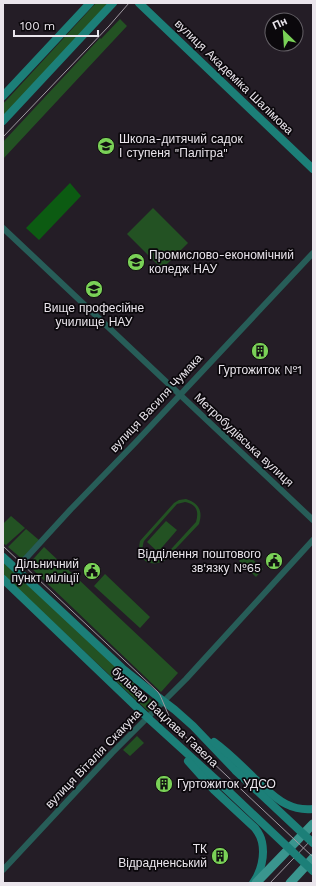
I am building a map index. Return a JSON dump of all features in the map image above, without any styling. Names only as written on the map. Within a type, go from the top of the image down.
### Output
[{"type":"main road","points":[[3,96],[90,3]]},
{"type":"main road","points":[[3,121],[113,3]]},
{"type":"main road","name":"вулиця Академіка Шалімова","points":[[140,3],[313,169]]},
{"type":"main road","name":"бульвар Вацлава Гавела","points":[[3,557],[122,668],[193,726],[236,771],[313,844]]},
{"type":"main road","name":"бульвар Вацлава Гавела","points":[[3,578],[148,718],[313,871]]},
{"type":"main road","points":[[193,726],[225,750],[269,793],[286,804],[296,808],[313,809]]},
{"type":"main road","points":[[168,736],[173,744],[214,790],[255,828],[259,834],[262,842],[262,859],[257,878],[254,883]]},
{"type":"main road","points":[[254,883],[313,824]]},
{"type":"main road","points":[[290,883],[313,858]]},
{"type":"street","name":"Метробудівська вулиця","points":[[3,228],[313,520]]},
{"type":"street","name":"вулиця Василя Чумака","points":[[16,569],[313,253]]},
{"type":"street","name":"вулиця Віталія Скакуна","points":[[3,870],[112,753],[199,665],[313,540]]},
{"type":"green space","points":[[96,3],[108,3],[3,119],[3,104]]},
{"type":"green space","points":[[120,19],[127,26],[3,159],[3,142],[100,38],[101,39]]},
{"type":"green space","points":[[70,183],[81,196],[39,240],[26,228]]},
{"type":"green space","points":[[153,208],[188,243],[162,269],[127,234]]},
{"type":"green space","points":[[186,499],[197,505],[200,511],[199,524],[164,561],[153,563],[144,560],[140,553],[140,541],[174,503],[179,500]],"holes":[[[185,502],[189,503],[196,509],[196,522],[162,559],[153,560],[146,557],[143,550],[144,541],[177,504]]]},
{"type":"green space","points":[[11,516],[25,528],[6,545],[4,544],[3,524]]},
{"type":"green space","points":[[166,521],[177,530],[158,552],[147,542]]},
{"type":"green space","points":[[26,529],[39,540],[22,559],[8,547]]},
{"type":"green space","points":[[44,547],[178,673],[161,692],[28,565]]},
{"type":"green space","points":[[246,553],[263,569],[256,577],[239,561]]},
{"type":"green space","points":[[3,562],[156,704],[149,712],[3,575]]},
{"type":"green space","points":[[105,574],[150,617],[140,628],[94,586]]},
{"type":"green space","points":[[137,736],[144,743],[130,756],[123,750]]},
{"type":"tram line","points":[[3,137],[129,3]]},
{"type":"tram line","points":[[3,546],[158,692],[175,727],[313,857]]},
{"type":"tram line","points":[[270,883],[313,838]]},
{"type":"place","name":"Школа-дитячий садок І ступеня \"Палітра\"","points":[[106,146]]},
{"type":"place","name":"Промислово-економічний коледж НАУ","points":[[136,262]]},
{"type":"place","name":"Вище професійне училище НАУ","points":[[94,289]]},
{"type":"place","name":"Гуртожиток №1","points":[[260,351]]},
{"type":"place","name":"Відділення поштового зв'язку №65","points":[[274,561]]},
{"type":"place","name":"Дільничний пункт міліції","points":[[92,571]]},
{"type":"place","name":"Гуртожиток УДСО","points":[[164,784]]},
{"type":"place","name":"ТК Відрадненський","points":[[220,856]]}]
